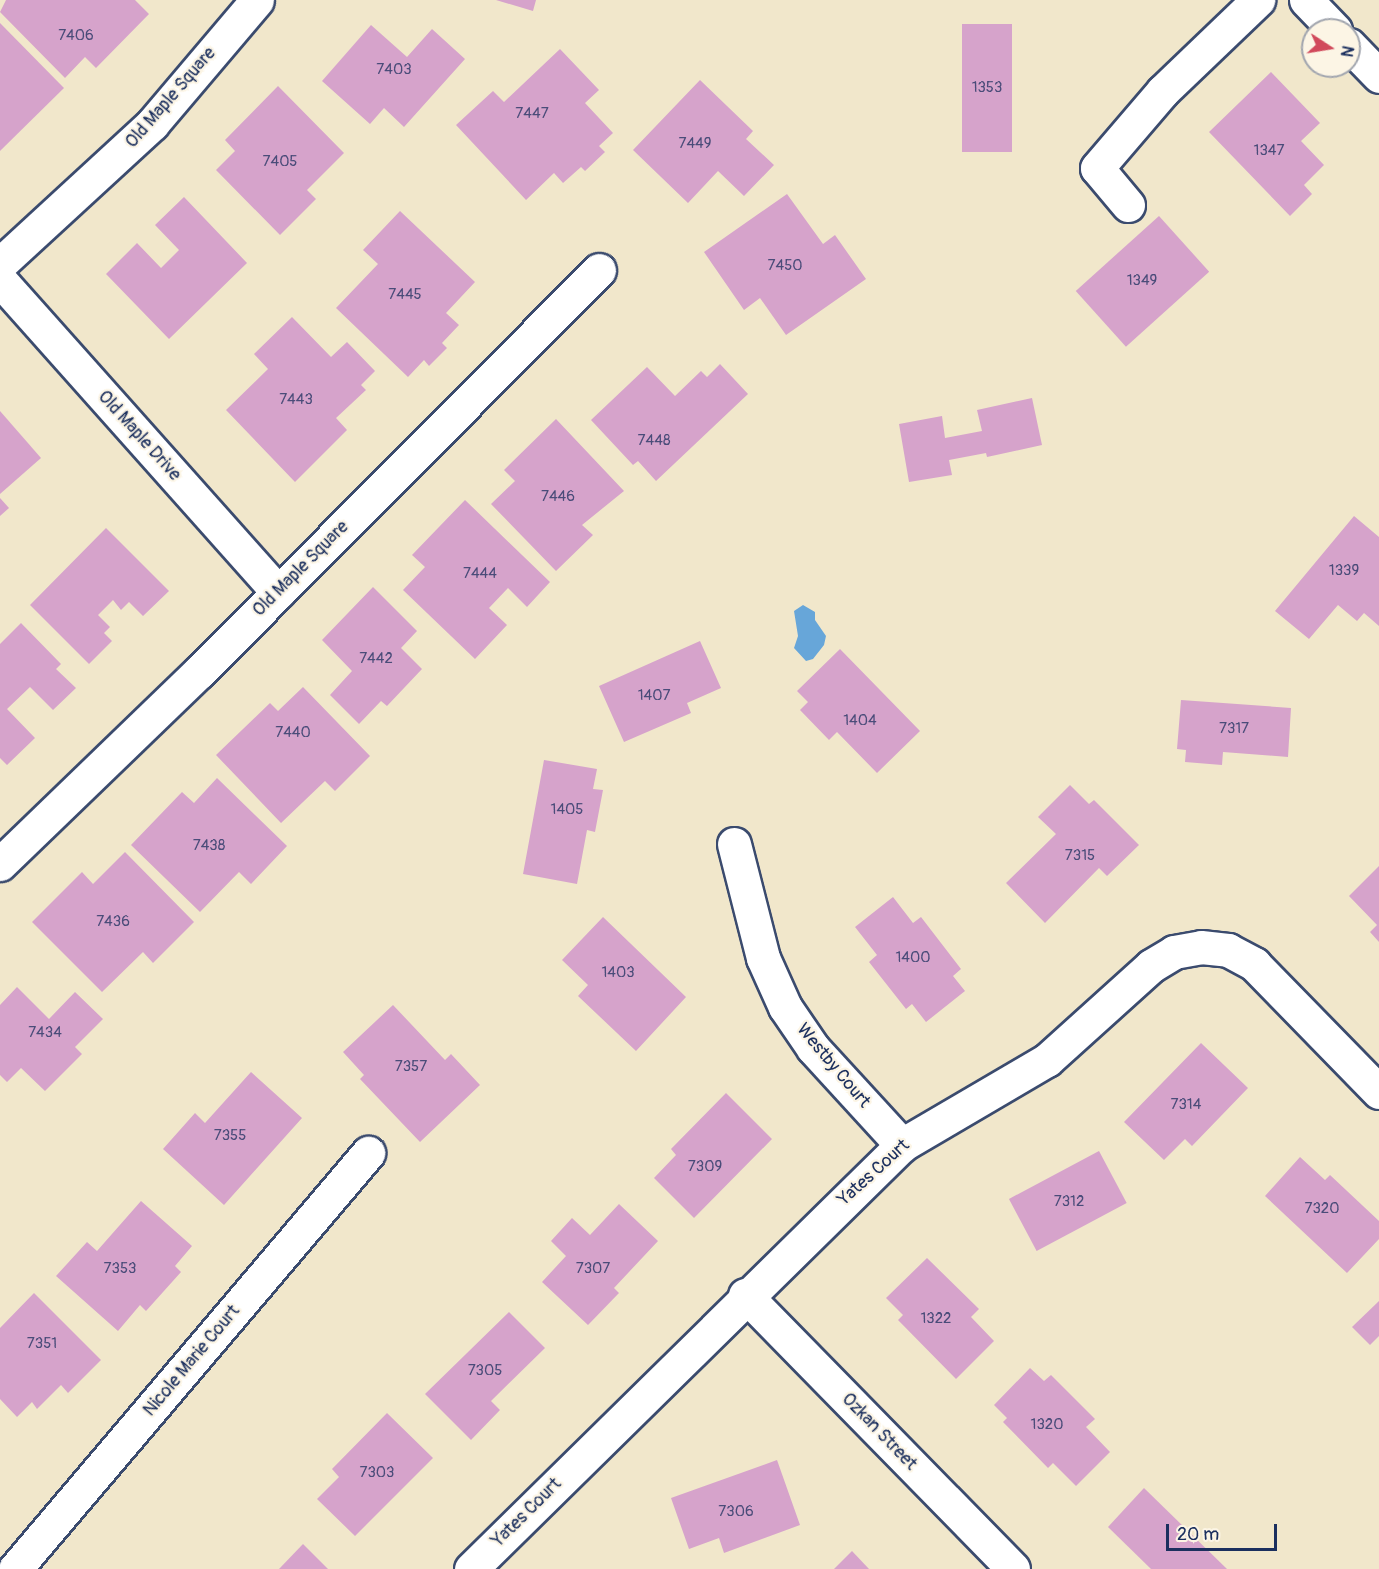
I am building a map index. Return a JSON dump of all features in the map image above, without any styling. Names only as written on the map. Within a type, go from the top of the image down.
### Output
[{"type":"street","name":"Old Maple Square","points":[[0,264],[153,124],[257,0]]},
{"type":"street","points":[[1128,204],[1097,168],[1163,91],[1258,0]]},
{"type":"street","points":[[1306,0],[1323,18]]},
{"type":"street","points":[[1361,57],[1379,76]]},
{"type":"street","name":"Old Maple Square","points":[[0,864],[278,592],[598,270]]},
{"type":"street","name":"Old Maple Drive","points":[[0,280],[278,592]]},
{"type":"street","name":"Westby Court","points":[[734,844],[763,958],[785,1007],[813,1048],[902,1145]]},
{"type":"street","name":"Yates Court","points":[[471,1569],[746,1295],[902,1145],[1047,1060],[1151,966],[1174,952],[1201,947],[1228,950],[1254,964],[1379,1092]]},
{"type":"street","name":"Nicole Marie Court","points":[[15,1569],[368,1153]]},
{"type":"street","name":"Ozkan Street","points":[[746,1295],[1013,1569]]},
{"type":"street","points":[[0,1562],[8,1569]]},
{"type":"water","points":[[803,605],[815,612],[815,620],[826,636],[824,645],[813,659],[806,661],[794,648],[798,636],[794,611]]},
{"type":"building","points":[[6,0],[135,0],[149,14],[96,68],[85,57],[65,78],[0,12]]},
{"type":"building","points":[[496,0],[536,0],[533,11]]},
{"type":"building","points":[[0,23],[64,88],[0,151]]},
{"type":"building","points":[[962,24],[1012,24],[1012,152],[962,152]]},
{"type":"building","points":[[371,25],[407,57],[432,29],[465,59],[404,127],[384,108],[370,124],[322,81]]},
{"type":"building","points":[[560,49],[599,90],[585,103],[613,133],[599,146],[605,152],[585,171],[581,167],[563,183],[554,173],[526,200],[456,125],[493,91],[504,102]]},
{"type":"building","points":[[1271,72],[1320,123],[1301,141],[1324,165],[1304,185],[1312,194],[1290,216],[1209,132]]},
{"type":"building","points":[[700,80],[753,131],[746,139],[774,165],[744,196],[718,171],[688,203],[633,150]]},
{"type":"building","points":[[278,86],[344,153],[307,190],[316,199],[280,235],[216,170],[235,151],[225,140]]},
{"type":"building","points":[[787,194],[823,244],[835,235],[866,279],[786,335],[760,298],[744,310],[704,252]]},
{"type":"building","points":[[184,197],[247,263],[169,339],[106,274],[137,243],[161,268],[179,250],[155,225]]},
{"type":"building","points":[[400,211],[475,282],[446,313],[459,325],[442,343],[447,348],[429,366],[424,360],[408,377],[336,308],[378,264],[363,250]]},
{"type":"building","points":[[1159,216],[1209,272],[1126,347],[1076,291]]},
{"type":"building","points":[[292,317],[331,357],[347,342],[375,371],[361,385],[366,390],[336,418],[347,430],[295,482],[226,410],[268,369],[254,354]]},
{"type":"building","points":[[720,364],[748,394],[656,481],[638,461],[633,465],[591,420],[647,367],[675,396],[701,371],[707,377]]},
{"type":"building","points":[[1032,398],[1042,445],[987,457],[986,453],[949,460],[952,475],[909,482],[899,424],[942,416],[945,438],[982,431],[977,410]]},
{"type":"building","points":[[0,411],[41,458],[0,494]]},
{"type":"building","points":[[556,419],[624,491],[582,525],[593,535],[556,571],[491,504],[515,481],[504,470]]},
{"type":"building","points":[[0,498],[9,508],[0,516]]},
{"type":"building","points":[[465,500],[550,582],[527,607],[508,588],[489,608],[507,625],[475,659],[403,590],[425,567],[412,555]]},
{"type":"building","points":[[1354,516],[1379,537],[1379,626],[1364,613],[1357,621],[1338,605],[1309,639],[1275,611]]},
{"type":"building","points":[[106,528],[169,591],[143,616],[129,602],[121,610],[113,600],[98,615],[110,627],[104,633],[112,641],[89,664],[30,605]]},
{"type":"building","points":[[373,587],[417,631],[401,648],[422,669],[387,706],[381,701],[359,724],[330,695],[352,671],[322,640]]},
{"type":"building","points":[[21,623],[61,664],[56,669],[76,688],[53,710],[30,687],[7,709],[35,738],[7,765],[0,758],[0,644]]},
{"type":"building","points":[[700,641],[721,688],[687,703],[691,713],[624,742],[599,686]]},
{"type":"building","points":[[840,649],[920,731],[877,773],[837,732],[829,740],[800,710],[808,702],[797,691]]},
{"type":"building","points":[[303,687],[370,756],[335,791],[325,781],[281,823],[216,755],[270,703],[278,711]]},
{"type":"building","points":[[1181,700],[1291,708],[1288,757],[1223,752],[1222,765],[1185,762],[1186,750],[1177,749]]},
{"type":"building","points":[[544,760],[597,769],[593,789],[603,790],[595,832],[587,830],[577,884],[523,874]]},
{"type":"building","points":[[217,778],[287,846],[251,884],[239,872],[200,912],[131,845],[182,792],[194,803]]},
{"type":"building","points":[[1070,785],[1089,804],[1094,800],[1139,845],[1107,876],[1099,868],[1045,923],[1006,883],[1056,834],[1038,817]]},
{"type":"building","points":[[125,852],[194,922],[153,963],[143,952],[102,992],[32,922],[82,872],[93,884]]},
{"type":"building","points":[[1379,866],[1379,942],[1370,932],[1377,925],[1349,896]]},
{"type":"building","points":[[893,897],[913,923],[921,917],[961,969],[953,976],[965,991],[926,1022],[912,1004],[906,1009],[869,962],[877,955],[855,927]]},
{"type":"building","points":[[603,917],[686,997],[636,1051],[578,996],[588,985],[562,960]]},
{"type":"building","points":[[17,987],[49,1019],[75,992],[103,1019],[75,1047],[82,1054],[45,1091],[21,1068],[7,1082],[0,1075],[0,1005]]},
{"type":"building","points":[[393,1005],[445,1060],[451,1054],[480,1085],[420,1142],[360,1079],[364,1075],[343,1052]]},
{"type":"building","points":[[1201,1043],[1248,1088],[1192,1146],[1185,1139],[1164,1160],[1124,1122]]},
{"type":"building","points":[[251,1072],[302,1118],[224,1205],[163,1149],[195,1113],[205,1123]]},
{"type":"building","points":[[726,1093],[772,1139],[694,1218],[654,1178],[676,1155],[671,1149]]},
{"type":"building","points":[[1099,1151],[1127,1203],[1037,1251],[1009,1199]]},
{"type":"building","points":[[1300,1157],[1325,1180],[1330,1175],[1379,1221],[1379,1239],[1347,1273],[1265,1196]]},
{"type":"building","points":[[141,1201],[192,1246],[175,1266],[181,1272],[146,1311],[140,1305],[118,1331],[56,1276],[87,1242],[97,1251]]},
{"type":"building","points":[[619,1204],[658,1241],[614,1288],[619,1293],[588,1325],[542,1282],[566,1256],[551,1241],[572,1218],[590,1235]]},
{"type":"building","points":[[927,1258],[979,1309],[971,1317],[994,1341],[956,1379],[898,1320],[903,1315],[886,1298]]},
{"type":"building","points":[[34,1293],[101,1360],[68,1393],[61,1385],[37,1409],[32,1402],[17,1417],[0,1399],[0,1328]]},
{"type":"building","points":[[1379,1301],[1379,1336],[1370,1345],[1352,1327]]},
{"type":"building","points":[[509,1312],[545,1348],[491,1401],[500,1410],[471,1440],[425,1394]]},
{"type":"building","points":[[1030,1368],[1044,1381],[1051,1375],[1095,1419],[1086,1427],[1110,1452],[1076,1486],[1053,1463],[1048,1468],[1003,1422],[1007,1418],[994,1405]]},
{"type":"building","points":[[387,1413],[433,1458],[355,1536],[317,1499],[339,1477],[332,1469]]},
{"type":"building","points":[[777,1460],[800,1525],[724,1553],[719,1538],[689,1549],[671,1498]]},
{"type":"building","points":[[1144,1488],[1227,1569],[1151,1569],[1108,1527]]},
{"type":"building","points":[[303,1544],[328,1569],[279,1569]]},
{"type":"building","points":[[852,1551],[869,1569],[834,1569]]}]
